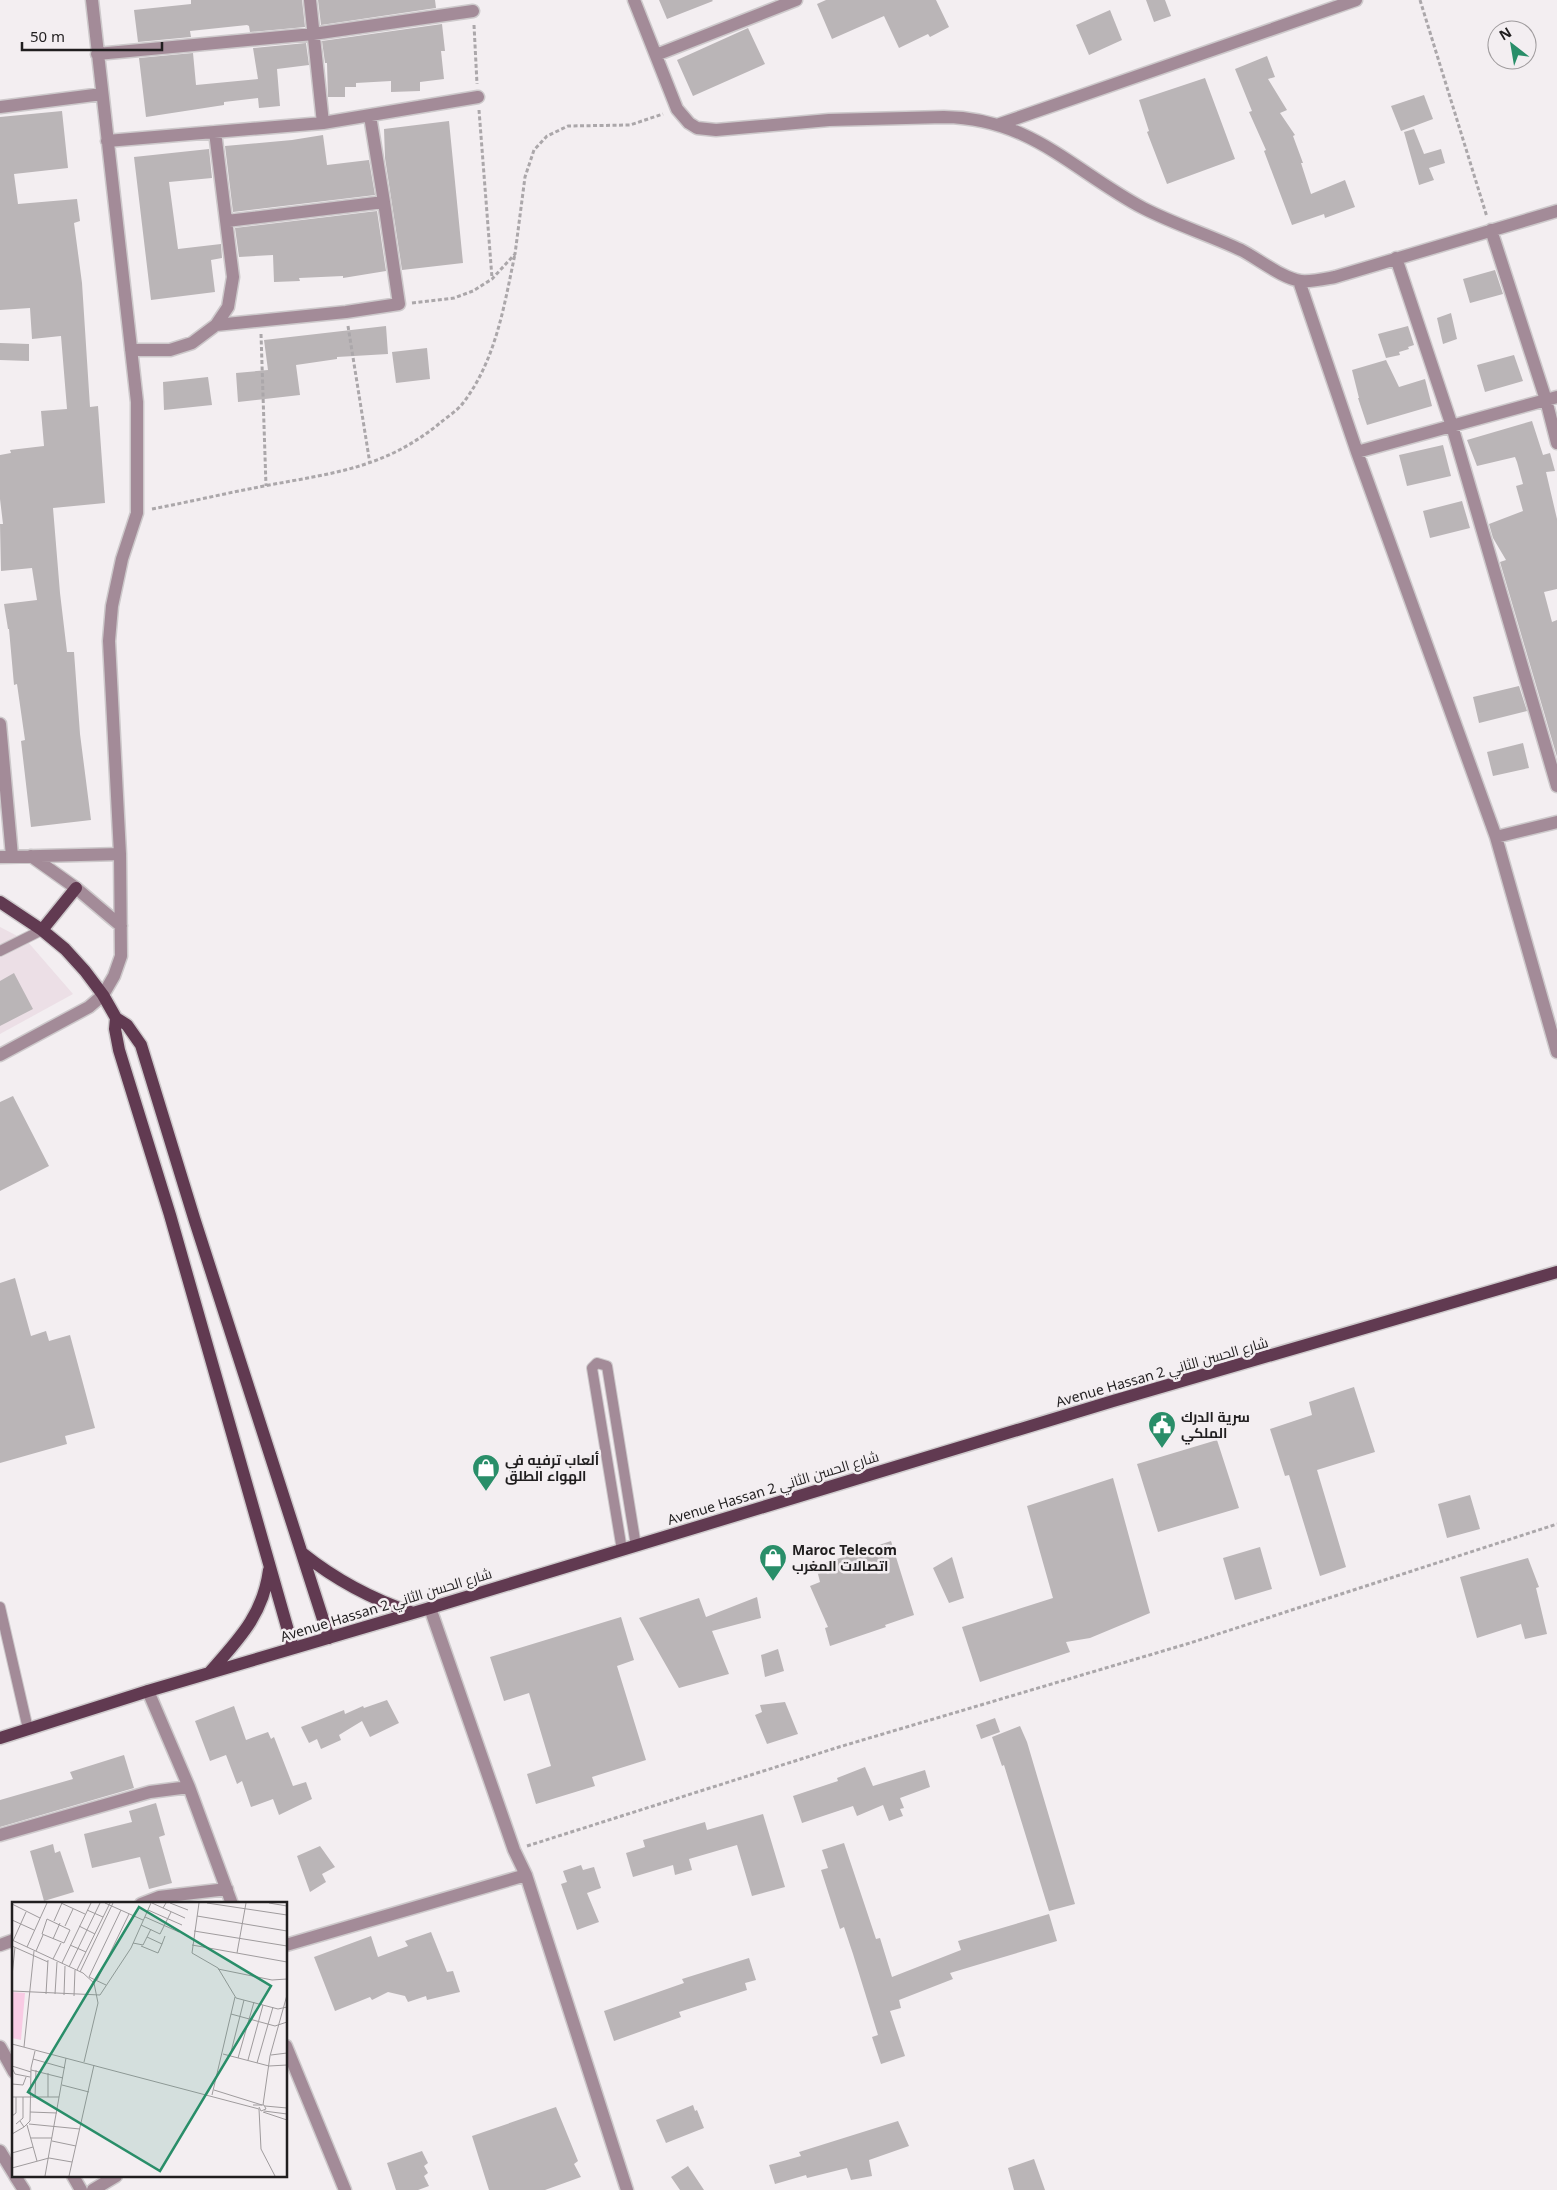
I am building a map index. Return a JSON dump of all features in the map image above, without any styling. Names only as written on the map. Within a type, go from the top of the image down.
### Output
[{"type":"main road","points":[[42,930],[76,888]]},
{"type":"main road","points":[[0,902],[42,930],[85,971],[103,995],[116,1018],[127,1025],[141,1045],[191,1209],[329,1638]]},
{"type":"main road","points":[[116,1018],[115,1029],[119,1050],[170,1215],[293,1648]]},
{"type":"main road","name":"Avenue Hassan 2 شارع الحسن الثاني","points":[[0,1738],[148,1691],[414,1613],[1132,1396],[1557,1272]]},
{"type":"main road","points":[[302,1553],[327,1573],[354,1590],[383,1603],[414,1613]]},
{"type":"main road","points":[[210,1673],[257,1614],[266,1590],[269,1565]]},
{"type":"street","points":[[0,1055],[72,1017],[103,995],[114,976],[121,956],[120,854],[113,685],[109,641],[112,606],[120,568],[137,512],[137,402],[92,0]]},
{"type":"street","points":[[310,0],[323,122]]},
{"type":"street","points":[[634,0],[677,109],[689,123],[697,128],[716,130],[887,118],[962,117],[1000,124],[1033,138],[1142,207],[1246,252],[1299,281],[1315,281],[1335,277],[1557,211]]},
{"type":"street","points":[[656,55],[796,0]]},
{"type":"street","points":[[1000,124],[1356,0]]},
{"type":"street","points":[[97,54],[313,34],[473,11]]},
{"type":"street","points":[[0,107],[102,94]]},
{"type":"street","points":[[107,141],[323,122],[370,116],[478,97]]},
{"type":"street","points":[[216,325],[346,312],[399,304],[370,116]]},
{"type":"street","points":[[131,350],[170,350],[192,343],[216,325],[228,307],[233,277],[215,132]]},
{"type":"street","points":[[227,221],[384,202]]},
{"type":"street","points":[[1491,230],[1551,398],[1557,443]]},
{"type":"street","points":[[1396,258],[1452,426],[1557,786]]},
{"type":"street","points":[[1299,281],[1496,837],[1557,1052]]},
{"type":"street","points":[[1358,452],[1551,398]]},
{"type":"street","points":[[0,724],[6,857],[120,854]]},
{"type":"street","points":[[1496,837],[1557,822]]},
{"type":"street","points":[[31,856],[76,888],[121,926]]},
{"type":"street","points":[[430,1608],[514,1850],[526,1875],[627,2190]]},
{"type":"street","points":[[148,1691],[189,1787],[231,1902]]},
{"type":"street","points":[[0,1835],[150,1792],[189,1787]]},
{"type":"street","points":[[288,1944],[526,1875]]},
{"type":"street","points":[[146,1902],[159,1897],[227,1889]]},
{"type":"street","points":[[0,1945],[12,1941]]},
{"type":"street","points":[[0,2047],[12,2068]]},
{"type":"street","points":[[288,2057],[291,2074],[345,2190]]},
{"type":"street","points":[[0,2151],[12,2172]]},
{"type":"street","points":[[16,2178],[24,2190]]},
{"type":"street","points":[[74,2178],[81,2190]]},
{"type":"street","points":[[93,2190],[113,2178]]},
{"type":"lane","points":[[0,951],[42,930]]},
{"type":"lane","points":[[622,1550],[592,1368],[597,1363],[607,1366],[636,1546]]},
{"type":"lane","points":[[600,1421],[616,1418]]},
{"type":"lane","points":[[0,1607],[28,1729]]},
{"type":"path","points":[[1420,0],[1491,230]]},
{"type":"path","points":[[473,11],[492,279]]},
{"type":"path","points":[[137,512],[294,482],[370,464],[400,450],[434,428],[462,405],[482,373],[497,338],[515,254],[525,177],[534,150],[547,136],[568,126],[630,125],[677,109]]},
{"type":"path","points":[[399,304],[454,298],[473,291],[492,279],[515,254]]},
{"type":"path","points":[[346,312],[370,464]]},
{"type":"path","points":[[260,320],[266,486]]},
{"type":"path","points":[[514,1850],[839,1747],[1190,1643],[1557,1524]]},
{"type":"shaded area","points":[[0,927],[27,941],[73,994],[0,1034]]},
{"type":"building","points":[[191,0],[302,0],[305,27],[250,32],[247,25],[190,31],[191,37],[138,42],[134,10],[191,4]]},
{"type":"building","points":[[318,0],[435,0],[436,8],[321,25]]},
{"type":"building","points":[[659,0],[712,0],[713,1],[667,19]]},
{"type":"building","points":[[826,0],[936,0],[949,27],[930,37],[928,34],[899,48],[884,16],[832,39],[817,4]]},
{"type":"building","points":[[1146,0],[1165,0],[1171,16],[1154,22]]},
{"type":"building","points":[[1110,10],[1122,40],[1089,55],[1076,25]]},
{"type":"building","points":[[442,24],[445,51],[441,51],[444,79],[420,82],[420,91],[391,92],[391,81],[356,83],[356,87],[345,87],[345,97],[328,97],[327,63],[325,63],[322,41]]},
{"type":"building","points":[[748,28],[765,64],[693,96],[677,60]]},
{"type":"building","points":[[306,43],[309,65],[277,69],[280,106],[259,108],[258,98],[224,102],[224,105],[146,117],[139,58],[193,53],[196,85],[258,79],[253,48]]},
{"type":"building","points":[[1267,56],[1275,77],[1268,79],[1287,110],[1280,113],[1295,135],[1293,136],[1303,163],[1301,163],[1311,194],[1345,180],[1355,207],[1325,218],[1324,214],[1292,225],[1264,151],[1266,150],[1249,112],[1252,111],[1235,69]]},
{"type":"building","points":[[1205,78],[1235,159],[1167,184],[1147,132],[1149,131],[1139,100]]},
{"type":"building","points":[[1424,95],[1433,119],[1401,131],[1391,106]]},
{"type":"building","points":[[62,111],[68,168],[14,174],[18,204],[77,199],[80,221],[74,223],[82,283],[90,407],[98,406],[105,503],[53,508],[67,652],[74,652],[80,734],[91,820],[31,827],[21,741],[25,740],[17,684],[14,685],[9,629],[4,604],[37,600],[32,568],[1,571],[0,524],[3,524],[0,499],[0,455],[11,453],[10,450],[44,446],[41,411],[67,409],[61,336],[32,339],[30,308],[0,310],[0,117]]},
{"type":"building","points":[[449,121],[463,263],[402,270],[385,158],[384,129]]},
{"type":"building","points":[[1414,129],[1424,154],[1441,149],[1445,163],[1429,168],[1434,180],[1419,185],[1404,132]]},
{"type":"building","points":[[323,135],[327,165],[369,160],[375,195],[233,212],[225,146],[292,140]]},
{"type":"building","points":[[209,149],[212,178],[169,182],[178,249],[221,244],[222,258],[211,260],[215,292],[151,300],[134,157]]},
{"type":"building","points":[[377,211],[386,271],[343,278],[343,276],[299,278],[300,281],[274,282],[273,255],[239,257],[235,228]]},
{"type":"building","points":[[1495,270],[1503,294],[1470,303],[1463,279]]},
{"type":"building","points":[[1451,313],[1457,339],[1443,344],[1437,318]]},
{"type":"building","points":[[386,326],[388,354],[337,357],[337,359],[296,365],[300,395],[238,402],[236,373],[268,370],[264,340]]},
{"type":"building","points":[[1408,326],[1414,345],[1408,347],[1409,349],[1399,352],[1400,355],[1386,358],[1378,334]]},
{"type":"building","points":[[0,343],[29,344],[29,361],[0,360]]},
{"type":"building","points":[[427,348],[430,379],[396,383],[392,352]]},
{"type":"building","points":[[1514,355],[1523,381],[1485,392],[1477,365]]},
{"type":"building","points":[[1386,360],[1399,387],[1425,379],[1432,406],[1367,425],[1358,398],[1352,370]]},
{"type":"building","points":[[208,377],[212,405],[164,410],[163,382]]},
{"type":"building","points":[[1532,421],[1543,455],[1550,453],[1555,471],[1546,472],[1557,519],[1557,589],[1544,592],[1552,622],[1557,620],[1557,757],[1500,562],[1506,560],[1493,538],[1489,524],[1523,511],[1516,486],[1523,484],[1517,462],[1515,457],[1477,466],[1467,440]]},
{"type":"building","points":[[1443,445],[1451,476],[1407,486],[1399,455]]},
{"type":"building","points":[[1462,501],[1470,528],[1430,538],[1423,511]]},
{"type":"building","points":[[1519,686],[1527,711],[1479,723],[1473,697]]},
{"type":"building","points":[[1523,743],[1529,768],[1493,776],[1487,752]]},
{"type":"building","points":[[14,973],[33,1009],[0,1026],[0,981]]},
{"type":"building","points":[[13,1096],[49,1166],[0,1191],[0,1102]]},
{"type":"building","points":[[15,1278],[31,1336],[46,1331],[49,1341],[70,1335],[95,1428],[65,1436],[67,1444],[0,1463],[0,1283]]},
{"type":"building","points":[[1354,1387],[1375,1452],[1317,1470],[1346,1567],[1320,1576],[1289,1475],[1285,1476],[1270,1429],[1312,1415],[1309,1402]]},
{"type":"building","points":[[1217,1440],[1239,1508],[1158,1532],[1137,1464]]},
{"type":"building","points":[[1113,1478],[1150,1613],[1090,1638],[1066,1642],[1070,1652],[980,1682],[962,1627],[1053,1598],[1027,1506]]},
{"type":"building","points":[[1470,1495],[1480,1529],[1447,1538],[1438,1504]]},
{"type":"building","points":[[891,1541],[914,1615],[885,1625],[886,1627],[830,1646],[825,1628],[828,1627],[810,1586],[820,1582],[816,1566]]},
{"type":"building","points":[[1260,1547],[1272,1589],[1235,1600],[1223,1558]]},
{"type":"building","points":[[952,1557],[964,1598],[949,1603],[933,1568]]},
{"type":"building","points":[[1528,1558],[1539,1587],[1536,1588],[1547,1634],[1525,1639],[1521,1624],[1477,1638],[1460,1577]]},
{"type":"building","points":[[757,1597],[761,1618],[712,1631],[729,1674],[679,1688],[639,1618],[699,1598],[706,1617]]},
{"type":"building","points":[[621,1617],[634,1660],[617,1666],[646,1760],[592,1777],[595,1786],[536,1804],[527,1774],[551,1766],[529,1693],[504,1701],[490,1657]]},
{"type":"building","points":[[778,1649],[784,1671],[765,1677],[761,1655]]},
{"type":"building","points":[[387,1700],[399,1723],[370,1737],[362,1721],[339,1735],[341,1740],[321,1749],[317,1739],[309,1743],[301,1727],[344,1710],[345,1714],[363,1706],[364,1708]]},
{"type":"building","points":[[785,1702],[798,1734],[767,1744],[755,1715],[762,1712],[760,1705]]},
{"type":"building","points":[[234,1706],[246,1740],[268,1732],[271,1739],[274,1737],[293,1786],[306,1782],[312,1799],[279,1815],[273,1799],[251,1807],[242,1781],[237,1784],[226,1755],[210,1761],[195,1721]]},
{"type":"building","points":[[995,1718],[1000,1732],[981,1739],[976,1725]]},
{"type":"building","points":[[1020,1726],[1027,1742],[1075,1904],[1049,1911],[1004,1765],[1002,1766],[992,1737]]},
{"type":"building","points":[[124,1755],[134,1788],[0,1827],[0,1800],[73,1779],[70,1772]]},
{"type":"building","points":[[865,1767],[873,1786],[925,1770],[930,1787],[900,1798],[904,1808],[900,1809],[903,1816],[889,1821],[883,1805],[857,1816],[853,1806],[802,1823],[793,1796],[838,1781],[837,1778]]},
{"type":"building","points":[[156,1803],[165,1835],[159,1837],[172,1883],[149,1889],[140,1857],[92,1868],[84,1834],[132,1822],[129,1811]]},
{"type":"building","points":[[763,1814],[785,1887],[752,1896],[737,1845],[689,1859],[692,1870],[675,1875],[673,1865],[633,1877],[626,1853],[645,1847],[643,1840],[705,1822],[707,1830]]},
{"type":"building","points":[[844,1843],[876,1939],[880,1938],[892,1977],[961,1950],[958,1941],[1049,1914],[1057,1941],[950,1973],[953,1979],[899,2000],[901,2008],[890,2011],[905,2056],[881,2064],[872,2037],[878,2035],[853,1954],[844,1927],[840,1929],[821,1870],[828,1868],[822,1850]]},
{"type":"building","points":[[53,1844],[55,1853],[60,1851],[74,1892],[44,1901],[30,1851]]},
{"type":"building","points":[[320,1846],[335,1867],[322,1874],[326,1882],[310,1892],[297,1856]]},
{"type":"building","points":[[581,1865],[583,1870],[594,1867],[601,1888],[587,1893],[599,1922],[577,1930],[561,1884],[567,1882],[563,1871]]},
{"type":"building","points":[[431,1932],[447,1972],[453,1971],[460,1992],[427,2000],[426,1996],[408,2002],[405,1996],[388,1992],[372,2000],[370,1997],[335,2011],[314,1957],[371,1936],[378,1957],[408,1946],[405,1941]]},
{"type":"building","points":[[749,1958],[756,1980],[745,1983],[747,1990],[679,2012],[681,2017],[614,2041],[604,2011],[684,1983],[682,1979]]},
{"type":"building","points":[[693,2105],[704,2128],[666,2143],[656,2120]]},
{"type":"building","points":[[556,2107],[578,2161],[574,2164],[581,2177],[545,2190],[489,2190],[472,2136]]},
{"type":"building","points":[[898,2121],[909,2146],[869,2160],[872,2176],[851,2180],[847,2168],[807,2178],[806,2175],[775,2184],[769,2165],[801,2156],[799,2152]]},
{"type":"building","points":[[422,2151],[428,2163],[424,2166],[428,2173],[424,2176],[429,2186],[418,2190],[396,2190],[387,2163]]},
{"type":"building","points":[[1034,2159],[1045,2190],[1014,2190],[1008,2168]]},
{"type":"building","points":[[688,2166],[704,2190],[680,2190],[671,2177]]},
{"type":"place","name":"سرية الدرك الملكي","points":[[1162,1449]]},
{"type":"place","name":"ألعاب ترفيه في الهواء الطلق","points":[[486,1492]]},
{"type":"place","name":"Maroc Telecom اتصالات المغرب","points":[[773,1582]]}]
